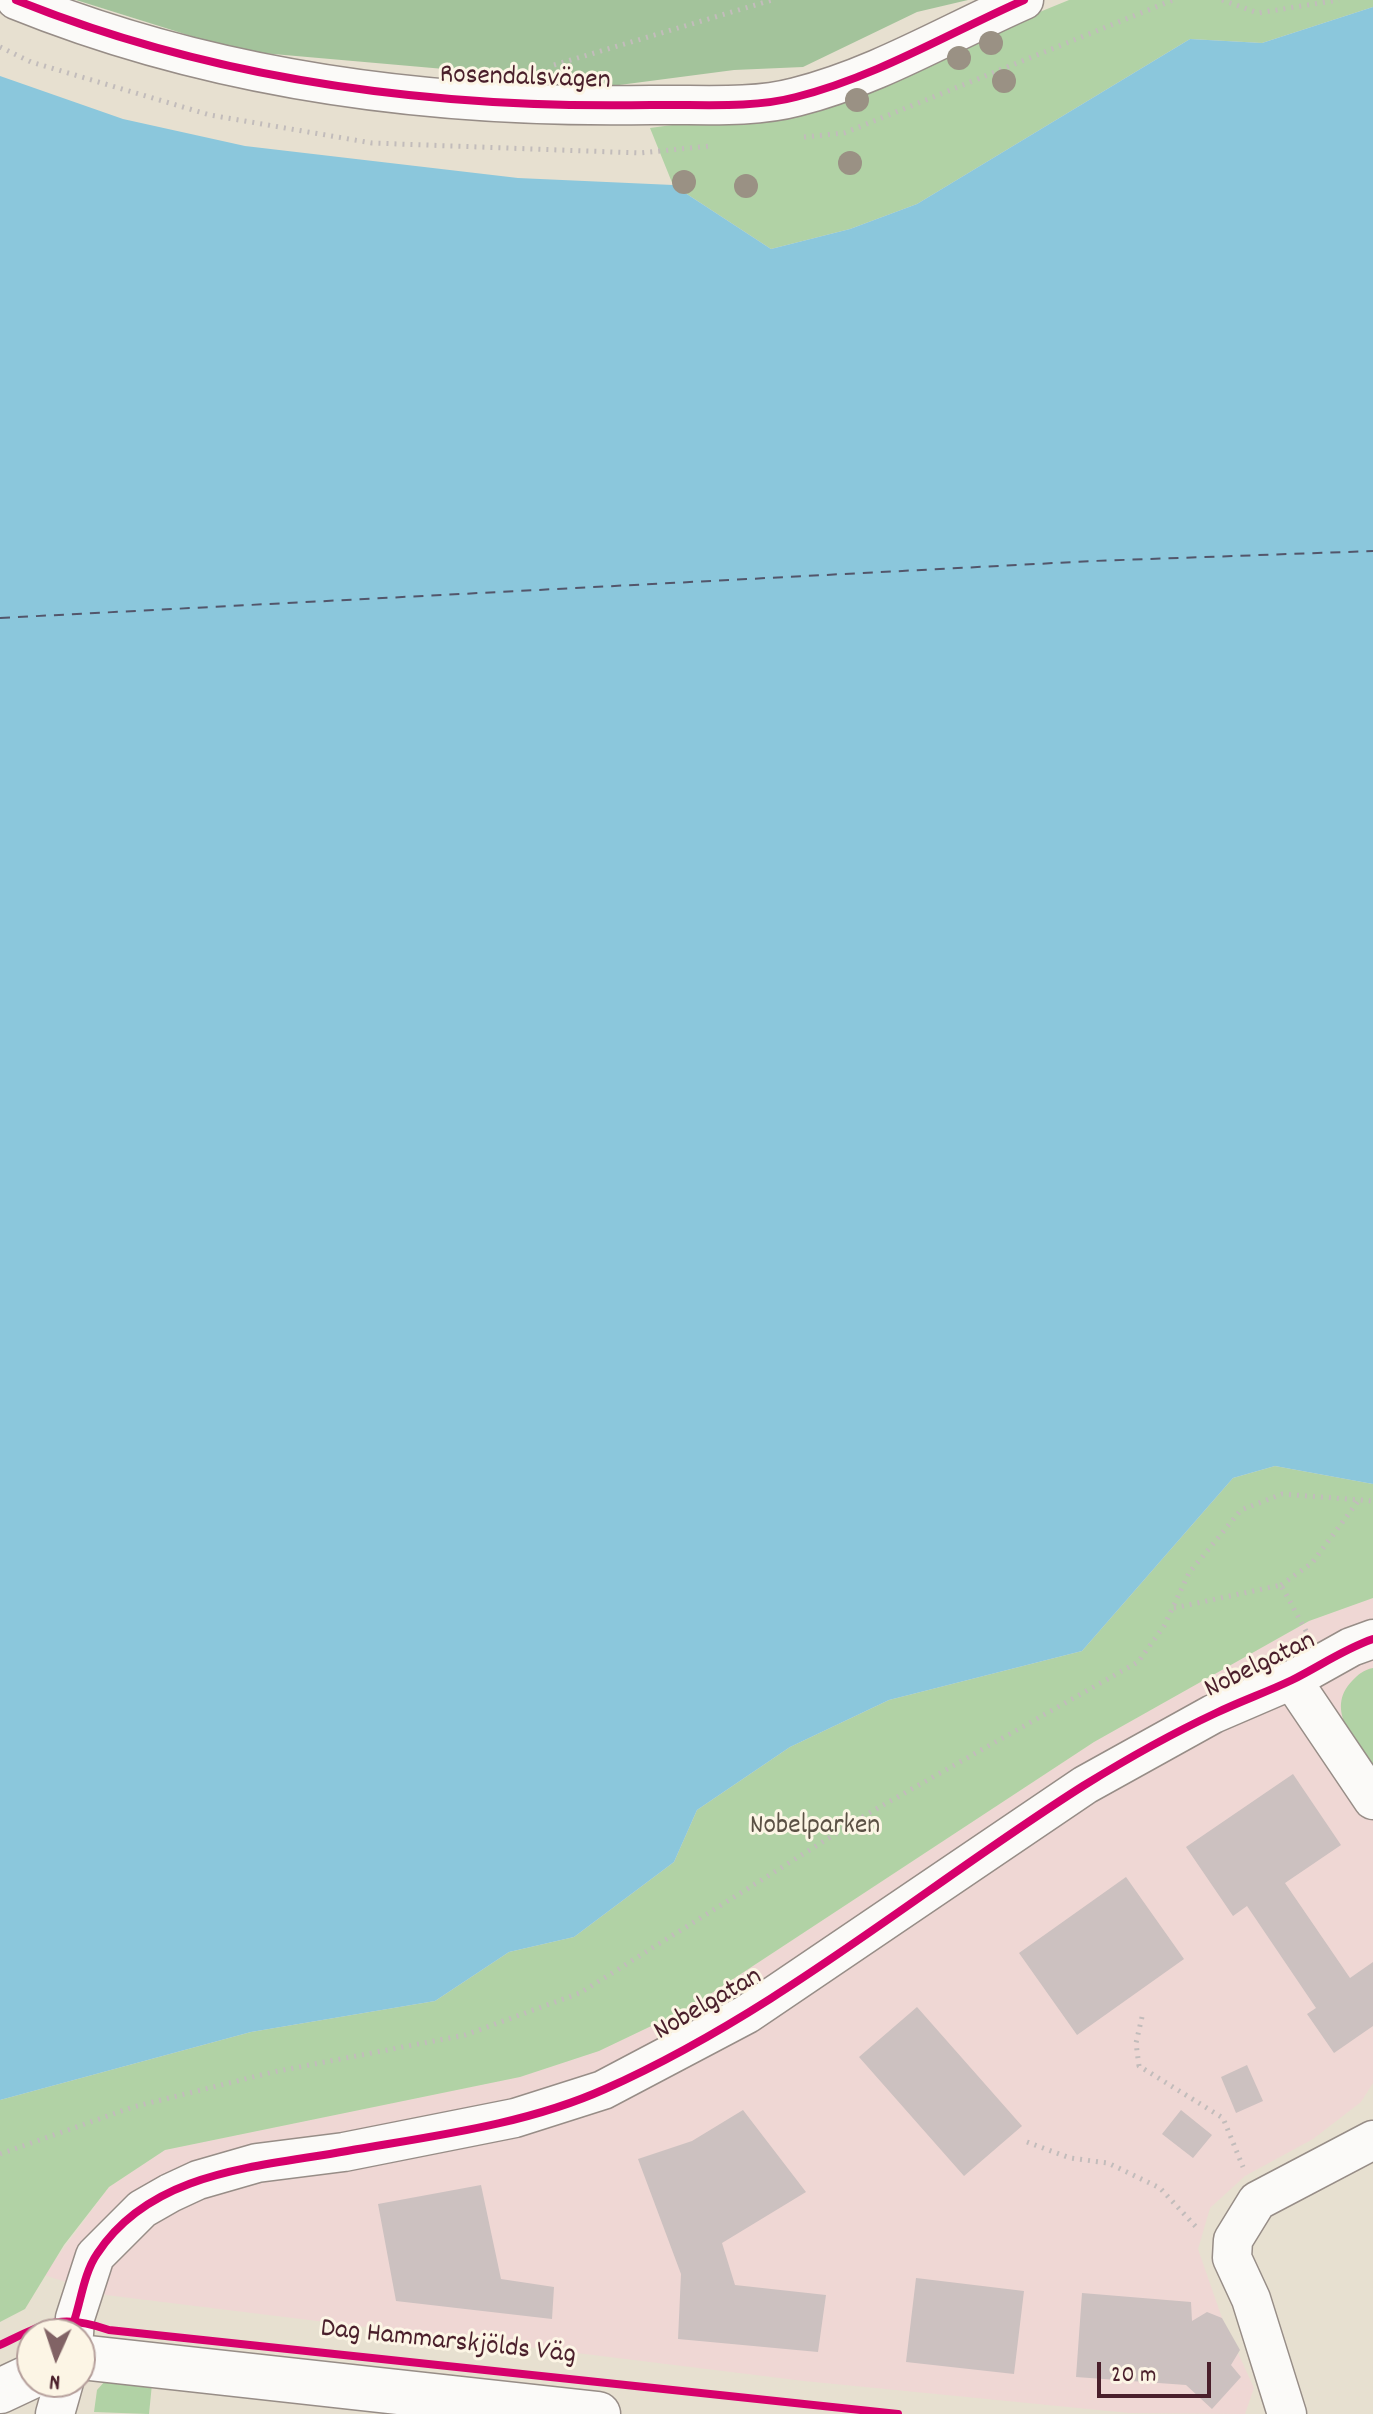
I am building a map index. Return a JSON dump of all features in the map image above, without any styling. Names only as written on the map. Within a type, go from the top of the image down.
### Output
[{"type":"street","name":"Rosendalsvägen","points":[[16,0],[156,48],[319,86],[402,97],[589,106],[793,98],[850,80],[1024,0]]},
{"type":"street","name":"Nobelgatan","points":[[75,2318],[95,2256],[142,2209],[170,2193],[198,2180],[257,2163],[344,2152],[515,2118],[603,2090],[747,2014],[1085,1785],[1213,1714],[1373,1639]]},
{"type":"street","points":[[1308,1671],[1373,1800]]},
{"type":"street","points":[[1287,2414],[1251,2299],[1232,2258],[1233,2240],[1257,2201],[1373,2140]]},
{"type":"street","name":"Dag Hammarskjölds Väg","points":[[96,2359],[598,2414]]},
{"type":"path","points":[[509,104],[534,71],[772,0]]},
{"type":"path","points":[[800,137],[844,133],[1173,0]]},
{"type":"path","points":[[1222,0],[1258,13],[1339,0]]},
{"type":"path","points":[[0,47],[31,62],[210,115],[372,143],[640,153],[713,146]]},
{"type":"path","points":[[0,2154],[133,2107],[273,2072],[465,2035],[580,1993],[869,1813],[1138,1662],[1173,1608],[1189,1573],[1241,1510],[1282,1494],[1373,1501]]},
{"type":"path","points":[[1173,1608],[1281,1585],[1312,1563],[1359,1500]]},
{"type":"path","points":[[1281,1585],[1308,1671]]},
{"type":"path","points":[[1142,2017],[1136,2043],[1139,2066],[1223,2118],[1257,2201]]},
{"type":"path","points":[[1027,2142],[1070,2158],[1108,2163],[1160,2188],[1195,2229],[1233,2240]]},
{"type":"shaded area","points":[[1373,1598],[1373,2083],[1361,2102],[1313,2139],[1245,2176],[1210,2208],[1198,2249],[1222,2318],[1254,2388],[1245,2414],[1129,2413],[804,2381],[106,2295],[44,2275],[109,2187],[165,2150],[520,2077],[599,2051],[689,2008],[1094,1742],[1309,1621]]},
{"type":"green space","points":[[76,0],[968,0],[917,12],[803,67],[734,70],[604,87],[581,81],[239,51]]},
{"type":"green space","points":[[1069,0],[1373,0],[1373,7],[1262,43],[1190,39],[917,204],[850,229],[771,249],[673,185],[650,128],[781,110],[861,85]]},
{"type":"green space","name":"Nobelparken","points":[[1275,1466],[1373,1484],[1373,1598],[1309,1621],[1094,1742],[689,2008],[599,2051],[520,2077],[165,2150],[109,2187],[64,2245],[25,2309],[0,2322],[0,2100],[251,2032],[435,2001],[509,1952],[574,1937],[674,1862],[697,1810],[790,1747],[889,1700],[1082,1651],[1233,1478]]},
{"type":"green space","points":[[1373,1668],[1373,1770],[1346,1726],[1341,1703],[1352,1681]]},
{"type":"green space","points":[[105,2381],[152,2384],[149,2414],[94,2412],[97,2390]]},
{"type":"water","points":[[1373,7],[1373,1484],[1275,1466],[1233,1478],[1082,1651],[889,1700],[790,1747],[697,1810],[674,1862],[574,1937],[509,1952],[435,2001],[251,2032],[0,2100],[0,76],[123,119],[245,146],[518,178],[673,185],[771,249],[850,229],[917,204],[1190,39],[1262,43]]},
{"type":"building","points":[[1293,1774],[1341,1845],[1285,1883],[1350,1978],[1373,1962],[1373,2026],[1334,2053],[1307,2014],[1316,2008],[1247,1906],[1233,1916],[1186,1847]]},
{"type":"building","points":[[1126,1877],[1184,1959],[1077,2035],[1019,1953]]},
{"type":"building","points":[[917,2007],[1022,2126],[964,2176],[859,2057]]},
{"type":"building","points":[[1247,2065],[1263,2101],[1236,2113],[1221,2077]]},
{"type":"building","points":[[743,2110],[806,2192],[722,2243],[735,2285],[826,2295],[818,2352],[678,2339],[681,2274],[638,2159],[692,2141]]},
{"type":"building","points":[[1181,2110],[1212,2135],[1193,2158],[1162,2134]]},
{"type":"building","points":[[481,2185],[501,2279],[554,2287],[552,2319],[396,2301],[378,2204]]},
{"type":"building","points":[[916,2278],[1024,2291],[1014,2374],[906,2362]]},
{"type":"building","points":[[1082,2293],[1191,2302],[1192,2321],[1207,2312],[1222,2318],[1240,2350],[1231,2365],[1241,2377],[1212,2409],[1186,2385],[1076,2377]]},
{"type":"ferry route","points":[[0,618],[1093,561],[1373,551]]},
{"type":"cycle path","points":[[16,0],[170,52],[328,85],[489,102],[570,105],[742,105],[779,101],[855,78],[1024,0]]},
{"type":"cycle path","points":[[75,2318],[86,2277],[97,2254],[120,2226],[147,2205],[177,2189],[244,2168],[511,2120],[543,2112],[605,2089],[669,2058],[790,1986],[1024,1825],[1115,1767],[1199,1721],[1292,1680],[1373,1639]]},
{"type":"cycle path","points":[[0,2345],[42,2326],[65,2321],[109,2330],[898,2414]]}]
